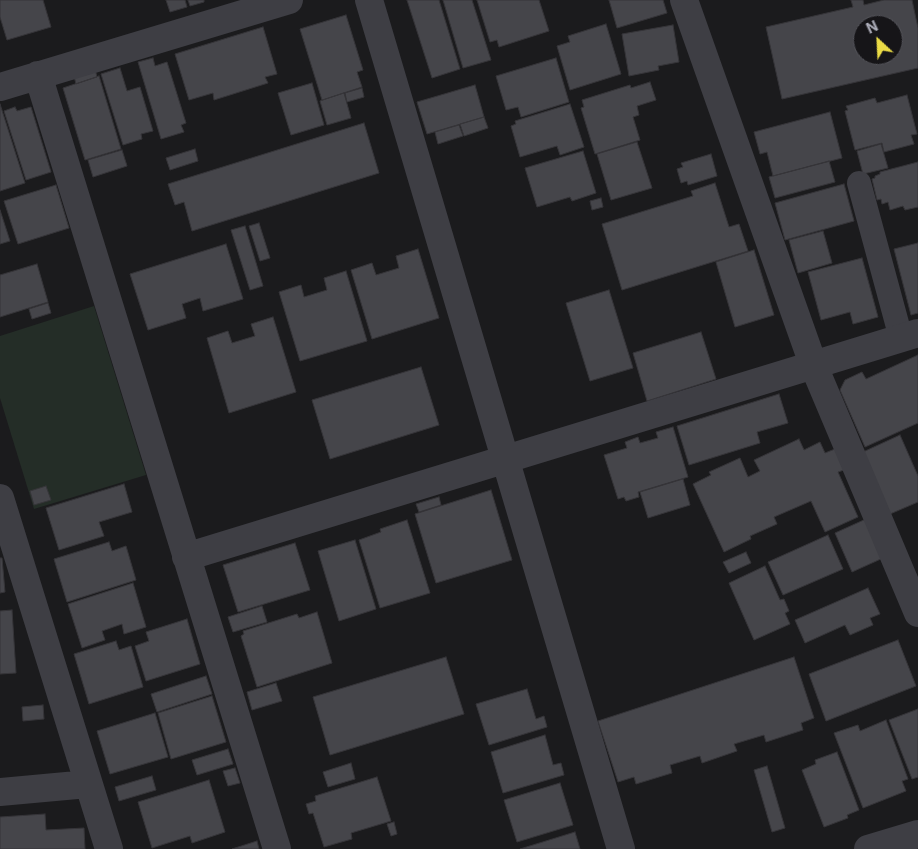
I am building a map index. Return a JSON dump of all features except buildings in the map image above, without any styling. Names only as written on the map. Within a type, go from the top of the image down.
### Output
[{"type":"street","points":[[0,87],[289,0]]},
{"type":"street","points":[[370,0],[621,849]]},
{"type":"street","points":[[684,0],[813,364],[918,613]]},
{"type":"street","points":[[38,75],[276,849]]},
{"type":"street","points":[[186,557],[505,461],[909,335]]},
{"type":"street","points":[[0,498],[109,849]]},
{"type":"street","points":[[0,792],[88,784]]},
{"type":"street","points":[[868,849],[918,834]]},
{"type":"lane","points":[[859,183],[909,335]]},
{"type":"shaded area","points":[[94,306],[146,475],[34,509],[0,398],[0,336]]}]
